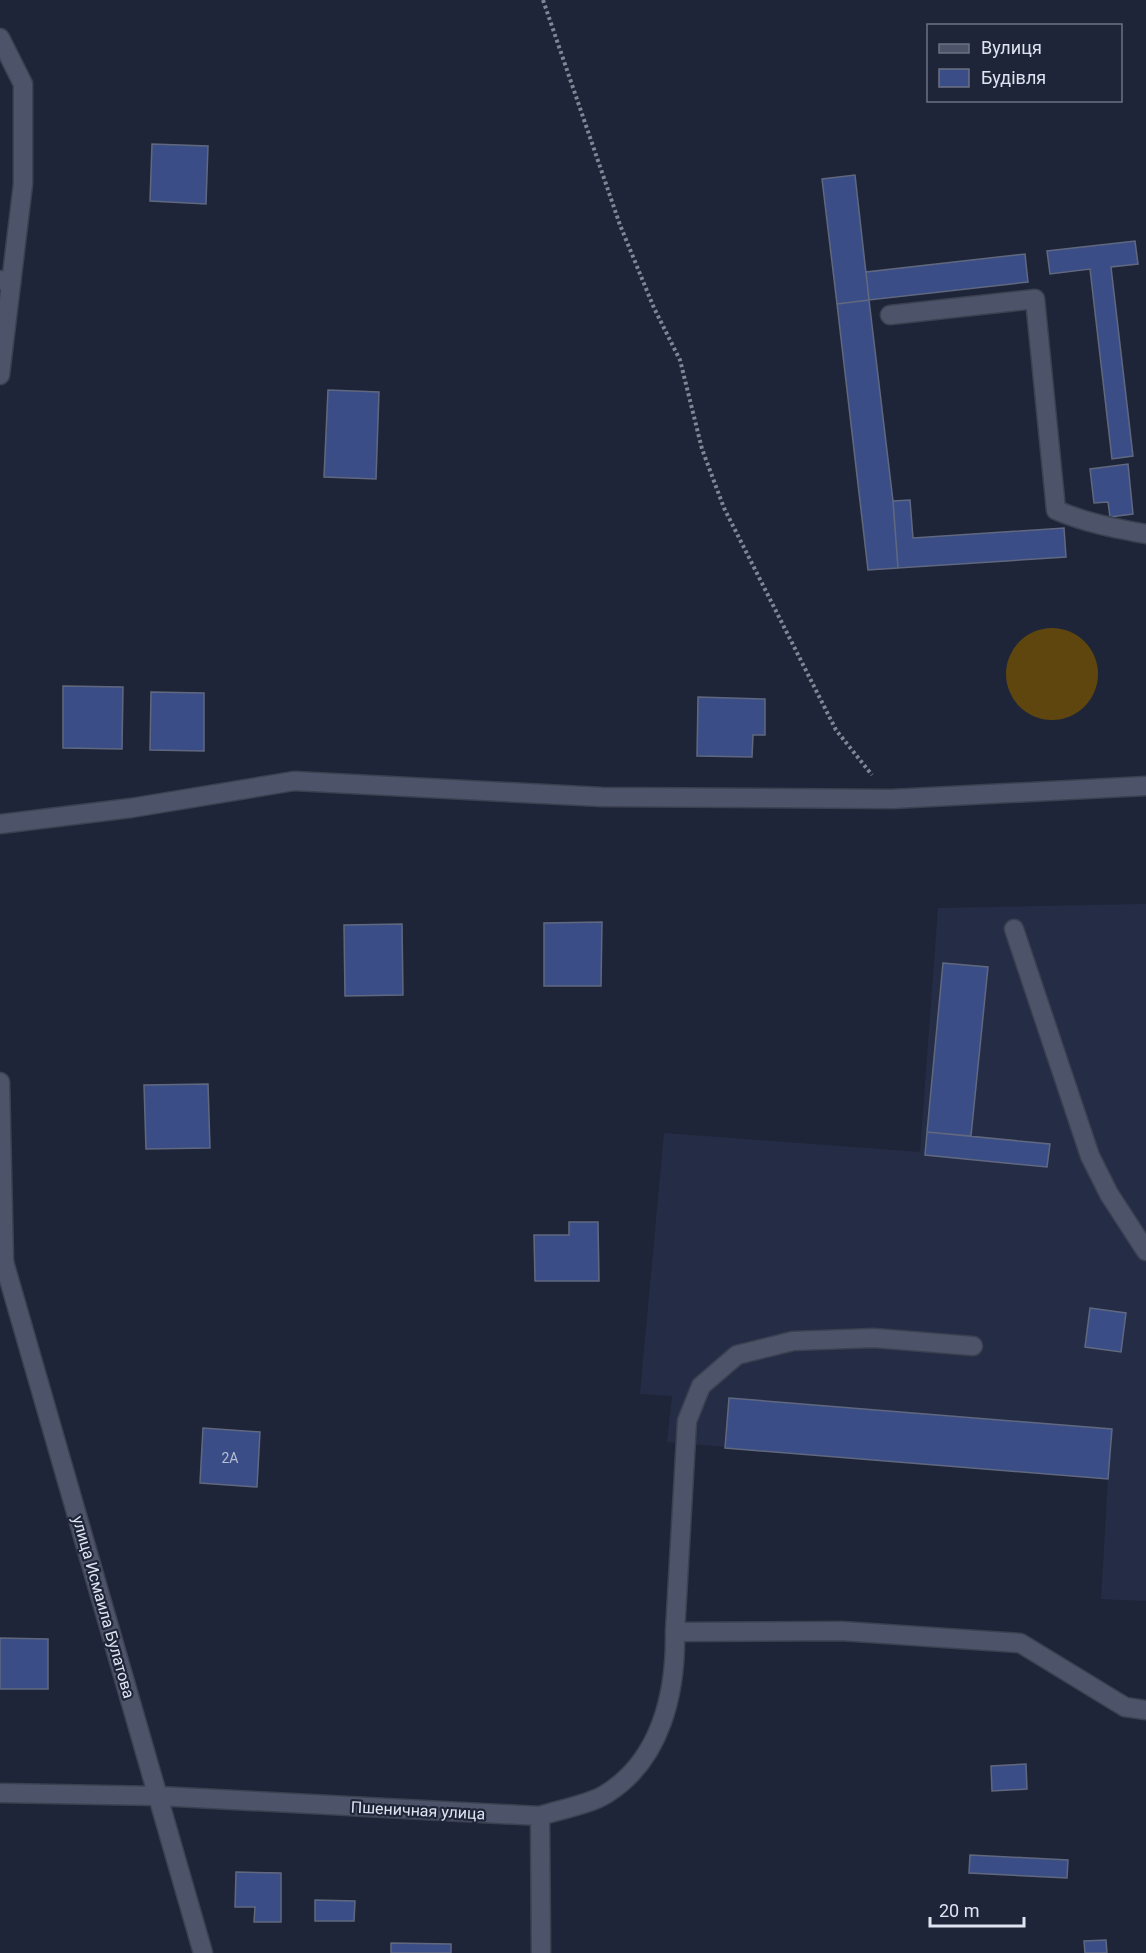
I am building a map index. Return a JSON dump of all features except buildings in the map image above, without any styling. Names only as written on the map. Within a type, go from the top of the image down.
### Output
[{"type":"street","points":[[0,38],[23,84],[23,184],[6,281],[0,375]]},
{"type":"street","points":[[890,315],[1035,299],[1056,510],[1080,520],[1146,534]]},
{"type":"street","points":[[0,824],[130,808],[294,781],[602,797],[892,799],[1146,786]]},
{"type":"street","points":[[1014,929],[1090,1156],[1108,1194],[1146,1251]]},
{"type":"street","name":"улица Исмаила Булатова","points":[[0,1082],[2,1262],[203,1953]]},
{"type":"street","points":[[541,1953],[540,1816],[604,1796],[632,1774],[654,1742],[666,1712],[675,1658],[687,1421],[701,1386],[737,1355],[793,1341],[874,1338],[973,1346]]},
{"type":"street","points":[[675,1632],[841,1631],[1020,1643],[1125,1707],[1146,1710]]},
{"type":"street","name":"Пшеничная улица","points":[[0,1793],[158,1796],[540,1816]]},
{"type":"path","points":[[543,0],[620,225],[654,308],[680,360],[702,449],[724,508],[836,730],[892,799]]},
{"type":"shaded area","points":[[1052,628],[1070,631],[1085,641],[1095,656],[1098,674],[1095,692],[1085,707],[1070,717],[1052,720],[1034,717],[1019,707],[1009,692],[1006,674],[1009,656],[1019,641],[1034,631]]},
{"type":"shaded area","points":[[1146,904],[1146,1601],[1101,1599],[1108,1479],[667,1442],[672,1396],[640,1394],[664,1133],[920,1152],[938,908]]}]
